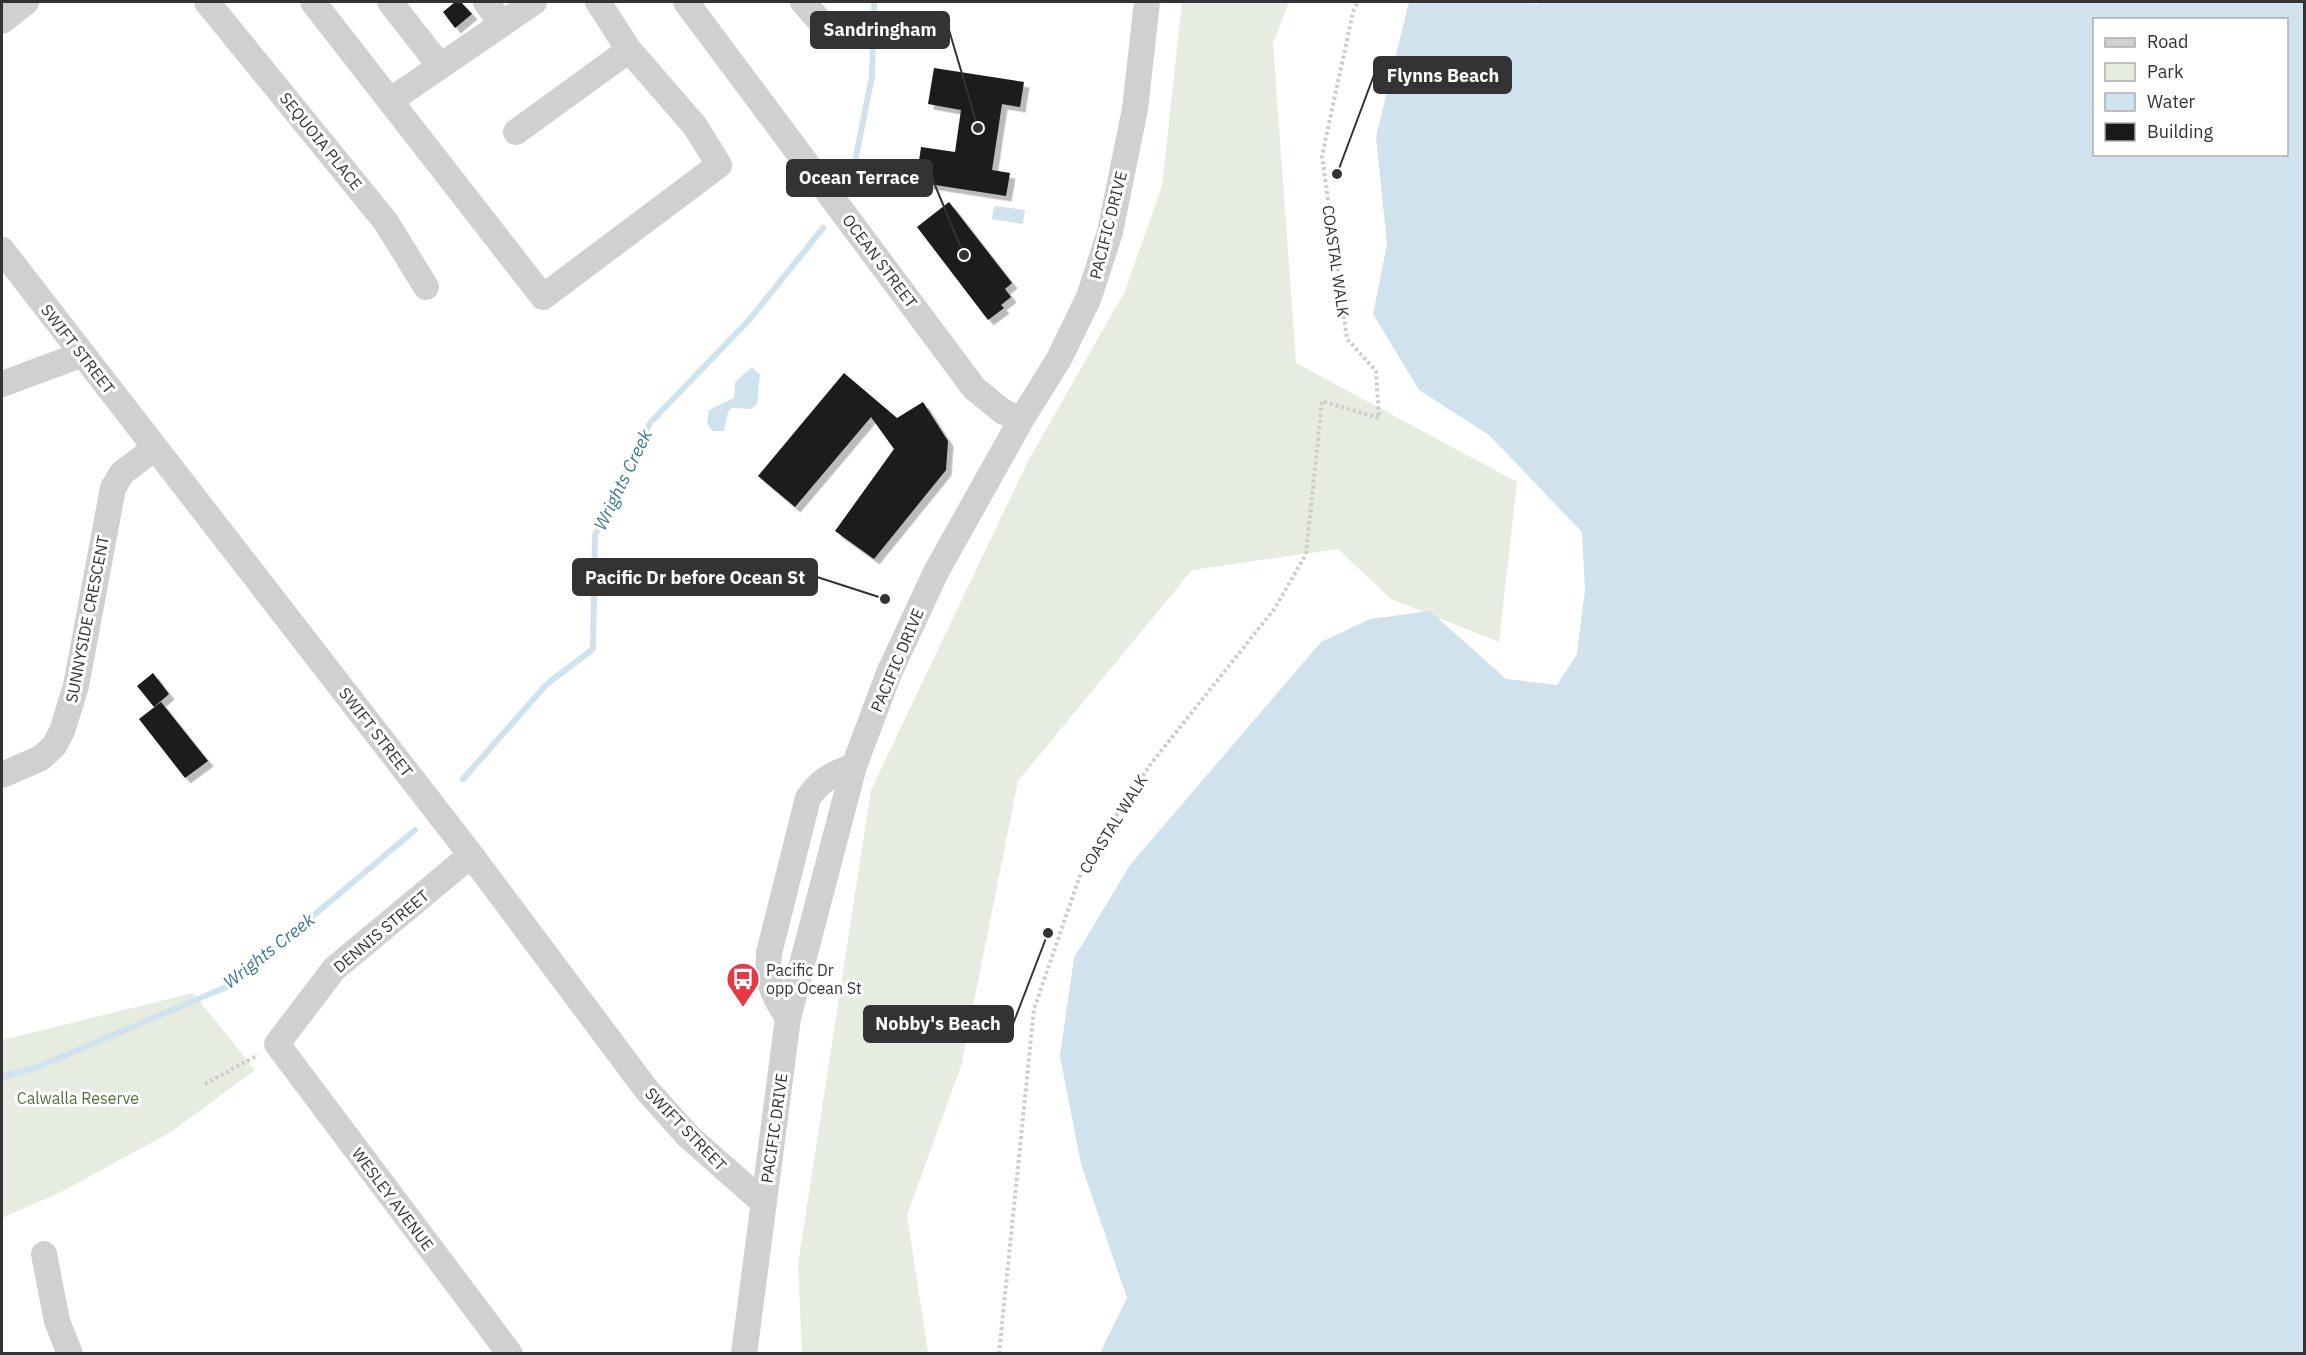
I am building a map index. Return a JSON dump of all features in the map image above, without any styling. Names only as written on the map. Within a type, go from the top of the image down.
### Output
[{"type":"street","points":[[2,21],[27,2]]},
{"type":"street","name":"SEQUOIA PLACE","points":[[207,2],[386,222],[426,287]]},
{"type":"street","points":[[313,2],[392,100],[543,297],[719,165],[695,126],[629,50],[598,2]]},
{"type":"street","points":[[390,2],[440,66]]},
{"type":"street","points":[[486,2],[502,24]]},
{"type":"street","points":[[392,100],[534,2]]},
{"type":"street","name":"OCEAN STREET","points":[[686,2],[974,388],[1002,411],[1021,420]]},
{"type":"street","points":[[803,2],[832,34]]},
{"type":"street","name":"PACIFIC DRIVE","points":[[744,1353],[788,1018],[854,766],[889,673],[936,572],[1021,420],[1059,359],[1089,297],[1101,262],[1135,109],[1147,2]]},
{"type":"street","points":[[516,132],[629,50]]},
{"type":"street","name":"SWIFT STREET","points":[[2,250],[471,855],[665,1112],[708,1155],[764,1203]]},
{"type":"street","points":[[2,384],[83,354]]},
{"type":"street","name":"SUNNYSIDE CRESCENT","points":[[2,775],[41,758],[54,746],[62,731],[76,686],[113,488],[122,473],[155,448]]},
{"type":"street","points":[[788,1018],[772,994],[768,976],[769,953],[808,798],[818,783],[828,776],[854,766]]},
{"type":"street","name":"DENNIS STREET","points":[[277,1044],[334,969],[471,855]]},
{"type":"street","name":"WESLEY AVENUE","points":[[277,1044],[510,1353]]},
{"type":"street","points":[[44,1254],[57,1321],[70,1353]]},
{"type":"path","name":"COASTAL WALK","points":[[999,1353],[1034,1009],[1084,864],[1150,765],[1275,608],[1306,554],[1322,401],[1379,418],[1376,371],[1347,339],[1322,156],[1353,12],[1358,2]]},
{"type":"path","points":[[205,1084],[277,1044]]},
{"type":"green space","points":[[1182,2],[1289,2],[1273,43],[1296,363],[1517,482],[1499,642],[1391,599],[1338,549],[1192,570],[1018,781],[961,1066],[907,1215],[928,1353],[802,1354],[798,1264],[871,790],[1028,461],[1125,291],[1162,186]]},
{"type":"green space","name":"Calwalla Reserve","points":[[193,993],[255,1070],[171,1132],[59,1193],[2,1218],[2,1040]]},
{"type":"water","points":[[1409,2],[1537,4],[1541,2],[2304,2],[2304,1353],[1100,1353],[1127,1298],[1081,1164],[1060,1056],[1074,958],[1130,865],[1321,642],[1370,619],[1430,611],[1506,679],[1557,685],[1577,654],[1585,590],[1582,532],[1489,435],[1419,390],[1373,314],[1387,244],[1376,137]]},
{"type":"water","points":[[994,206],[1025,210],[1023,224],[992,219]]},
{"type":"water","points":[[752,367],[760,375],[757,404],[751,409],[732,408],[728,412],[724,431],[712,431],[707,423],[709,410],[734,398],[735,382]]},
{"type":"building","points":[[455,2],[461,2],[472,14],[455,28],[443,12]]},
{"type":"building","points":[[934,68],[1024,82],[1020,107],[1002,104],[992,170],[1010,173],[1006,196],[916,182],[921,147],[955,152],[961,110],[928,104]]},
{"type":"building","points":[[949,202],[1012,283],[1005,289],[1011,297],[1001,305],[1004,308],[988,320],[917,227]]},
{"type":"building","points":[[844,373],[897,418],[923,402],[948,441],[946,470],[874,559],[835,531],[894,449],[871,417],[795,507],[758,476]]},
{"type":"building","points":[[153,673],[169,694],[154,707],[137,686]]},
{"type":"building","points":[[161,702],[208,761],[185,778],[139,719]]},
{"type":"waterway","name":"Wrights Creek","points":[[852,177],[872,76],[874,2]]},
{"type":"waterway","name":"Wrights Creek","points":[[463,779],[547,684],[593,649],[595,535],[650,423],[750,319],[823,228]]},
{"type":"waterway","name":"Wrights Creek","points":[[2,1077],[40,1066],[231,985],[415,830]]},
{"type":"place","name":"Sandringham","points":[[978,128]]},
{"type":"place","name":"Flynns Beach","points":[[1337,174]]},
{"type":"place","name":"Ocean Terrace","points":[[964,255]]},
{"type":"place","name":"Pacific Dr before Ocean St","points":[[885,599]]},
{"type":"place","name":"Nobby's Beach","points":[[1048,933]]},
{"type":"place","name":"Pacific Dr opp Ocean St","points":[[743,1008]]}]
